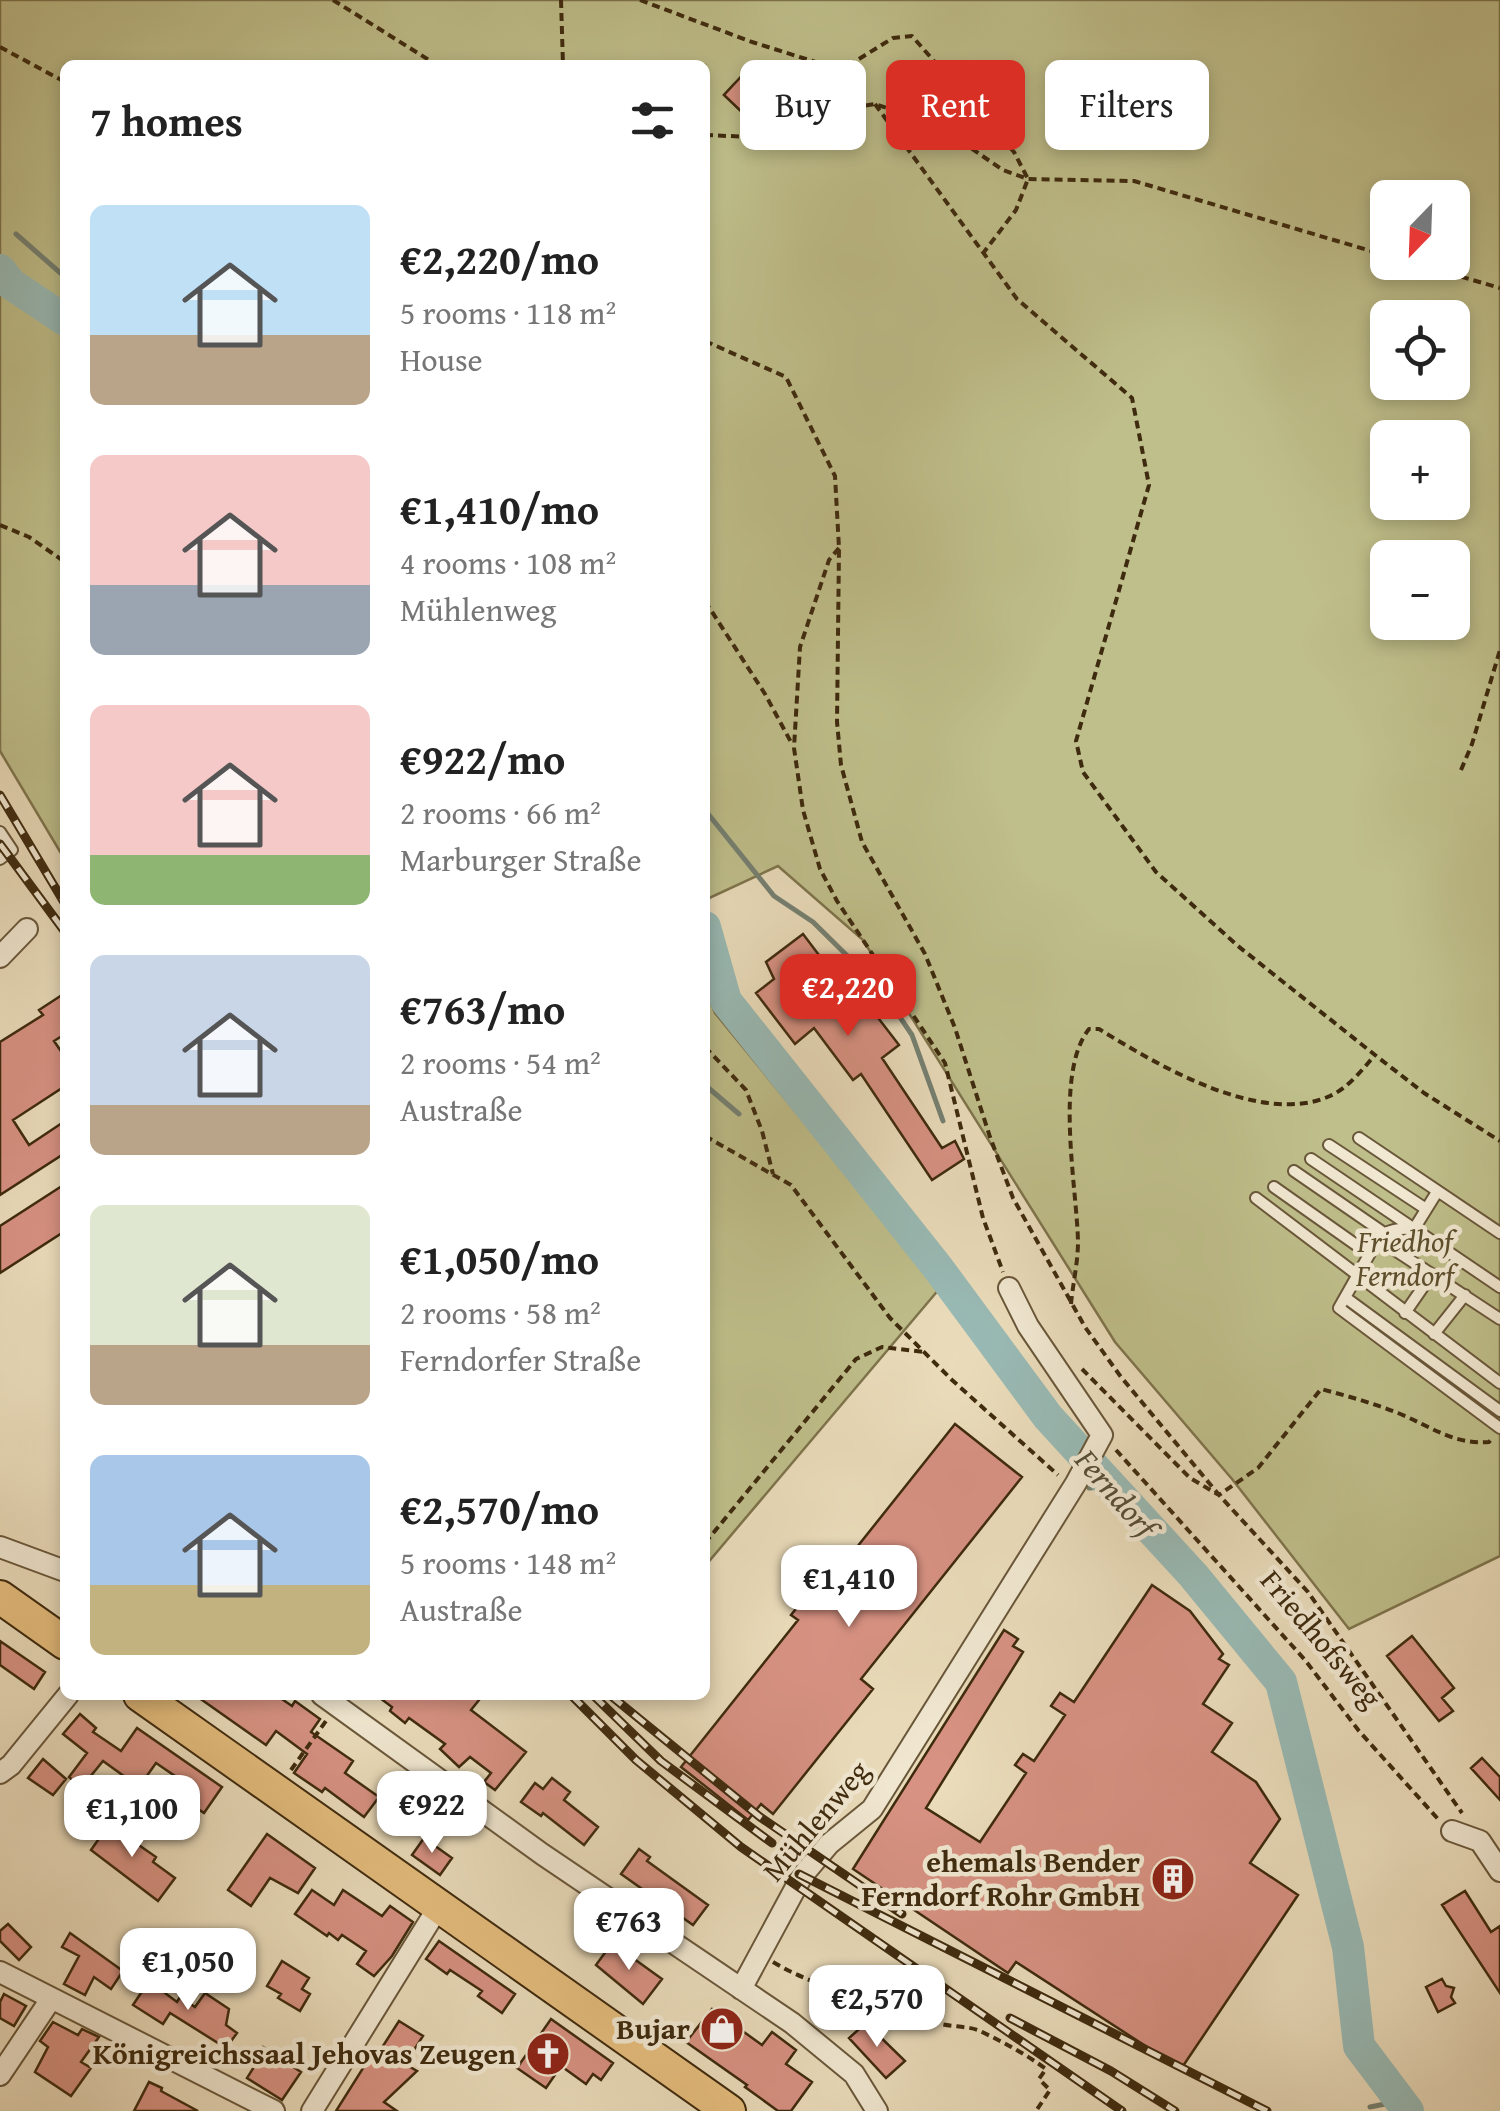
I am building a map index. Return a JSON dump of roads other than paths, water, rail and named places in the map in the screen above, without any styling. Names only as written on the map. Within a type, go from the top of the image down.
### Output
[{"type":"main road","points":[[0,1597],[60,1639]]},
{"type":"main road","points":[[147,1700],[729,2111]]},
{"type":"street","points":[[0,957],[26,929]]},
{"type":"street","name":"Mühlenweg","points":[[740,1989],[802,1876],[829,1844],[872,1809],[1075,1486],[1102,1435],[1028,1326],[1008,1288]]},
{"type":"street","points":[[0,1546],[60,1569]]},
{"type":"street","points":[[0,1772],[64,1700]]},
{"type":"street","points":[[329,1700],[542,1854],[792,2023],[843,2062],[867,2090],[877,2111]]},
{"type":"street","points":[[1452,1830],[1480,1840],[1500,1871]]},
{"type":"street","points":[[312,2111],[439,1906]]},
{"type":"street","points":[[0,1972],[274,2111]]},
{"type":"street","points":[[0,2075],[51,1999]]},
{"type":"lane","points":[[0,832],[12,850],[0,860]]},
{"type":"lane","points":[[1359,1138],[1500,1233]]},
{"type":"lane","points":[[1329,1145],[1426,1209]]},
{"type":"lane","points":[[1311,1159],[1500,1287]]},
{"type":"lane","points":[[1294,1171],[1500,1320]]},
{"type":"lane","points":[[1274,1188],[1369,1254]]},
{"type":"lane","points":[[1414,1229],[1437,1192]]},
{"type":"lane","points":[[1256,1198],[1500,1383]]},
{"type":"lane","points":[[1414,1229],[1400,1228],[1381,1236],[1339,1308],[1500,1428]]},
{"type":"lane","points":[[1405,1313],[1432,1274]]},
{"type":"lane","points":[[1434,1334],[1488,1279]]},
{"type":"lane","points":[[1346,1298],[1500,1410]]},
{"type":"waterway","points":[[16,234],[60,273]]},
{"type":"waterway","name":"Ferndorf","points":[[0,270],[11,284],[60,317]]},
{"type":"waterway","points":[[710,816],[774,896],[813,922],[881,989],[912,1035],[943,1121]]},
{"type":"waterway","name":"Ferndorf","points":[[710,945],[726,1001],[938,1268],[1048,1417],[1193,1575],[1281,1682],[1348,1947],[1359,2046],[1408,2111]]},
{"type":"waterway","points":[[710,1089],[739,1114]]},
{"type":"waterway","points":[[1089,1488],[1111,1486]]},
{"type":"waterway","points":[[1370,2107],[1400,2101]]},
{"type":"railway","points":[[0,795],[60,896]]},
{"type":"railway","points":[[0,844],[60,925]]},
{"type":"railway","points":[[576,1700],[636,1760],[741,1847],[1122,2111]]},
{"type":"railway","points":[[598,1700],[661,1761],[772,1843]]},
{"type":"railway","points":[[616,1700],[760,1817],[902,1914]]},
{"type":"railway","points":[[799,1874],[1267,2111]]},
{"type":"railway","points":[[1010,2018],[1111,2071],[1175,2111]]},
{"type":"place","name":"ehemals Bender Ferndorf Rohr GmbH","points":[[1173,1879]]},
{"type":"place","name":"Bujar","points":[[722,2029]]},
{"type":"place","name":"Königreichssaal Jehovas Zeugen","points":[[548,2054]]},
{"type":"park label","name":"Friedhof Ferndorf","points":[[1405,1259]]}]
